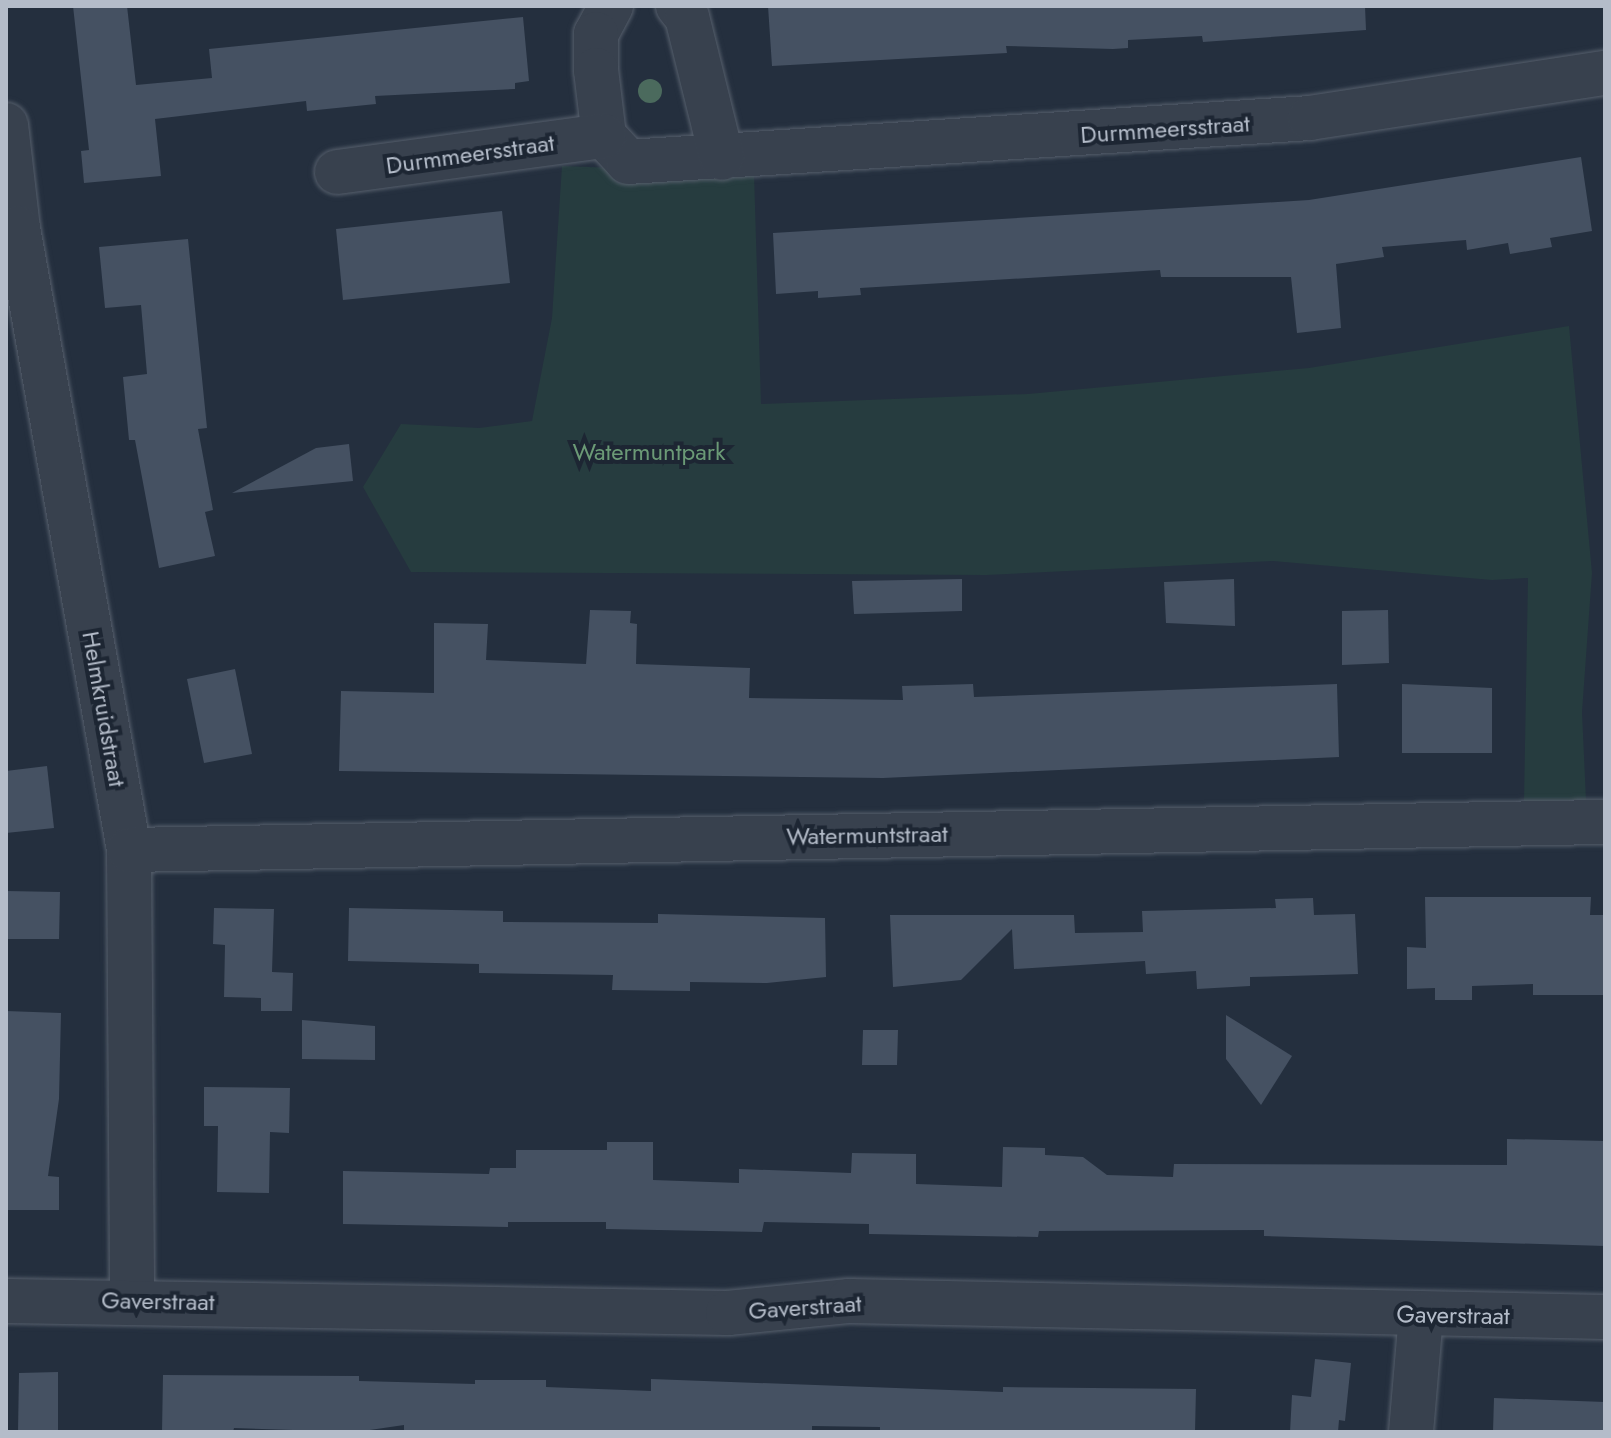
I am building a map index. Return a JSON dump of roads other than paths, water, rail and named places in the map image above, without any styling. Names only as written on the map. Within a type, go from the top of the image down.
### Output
[{"type":"street","points":[[604,136],[596,34],[611,6]]},
{"type":"street","points":[[678,6],[687,17],[722,158]]},
{"type":"street","name":"Durmmeersstraat","points":[[337,172],[604,136],[628,162],[1310,118],[1605,73]]},
{"type":"street","name":"Helmkruidstraat","points":[[6,125],[21,244],[129,850],[132,1299]]},
{"type":"street","name":"Watermuntstraat","points":[[129,850],[1605,822]]},
{"type":"street","name":"Gaverstraat","points":[[6,1301],[132,1299],[728,1313],[849,1301],[1605,1317]]},
{"type":"street","points":[[1411,1432],[1421,1315]]},
{"type":"park label","name":"Watermuntpark","points":[[649,452]]}]
